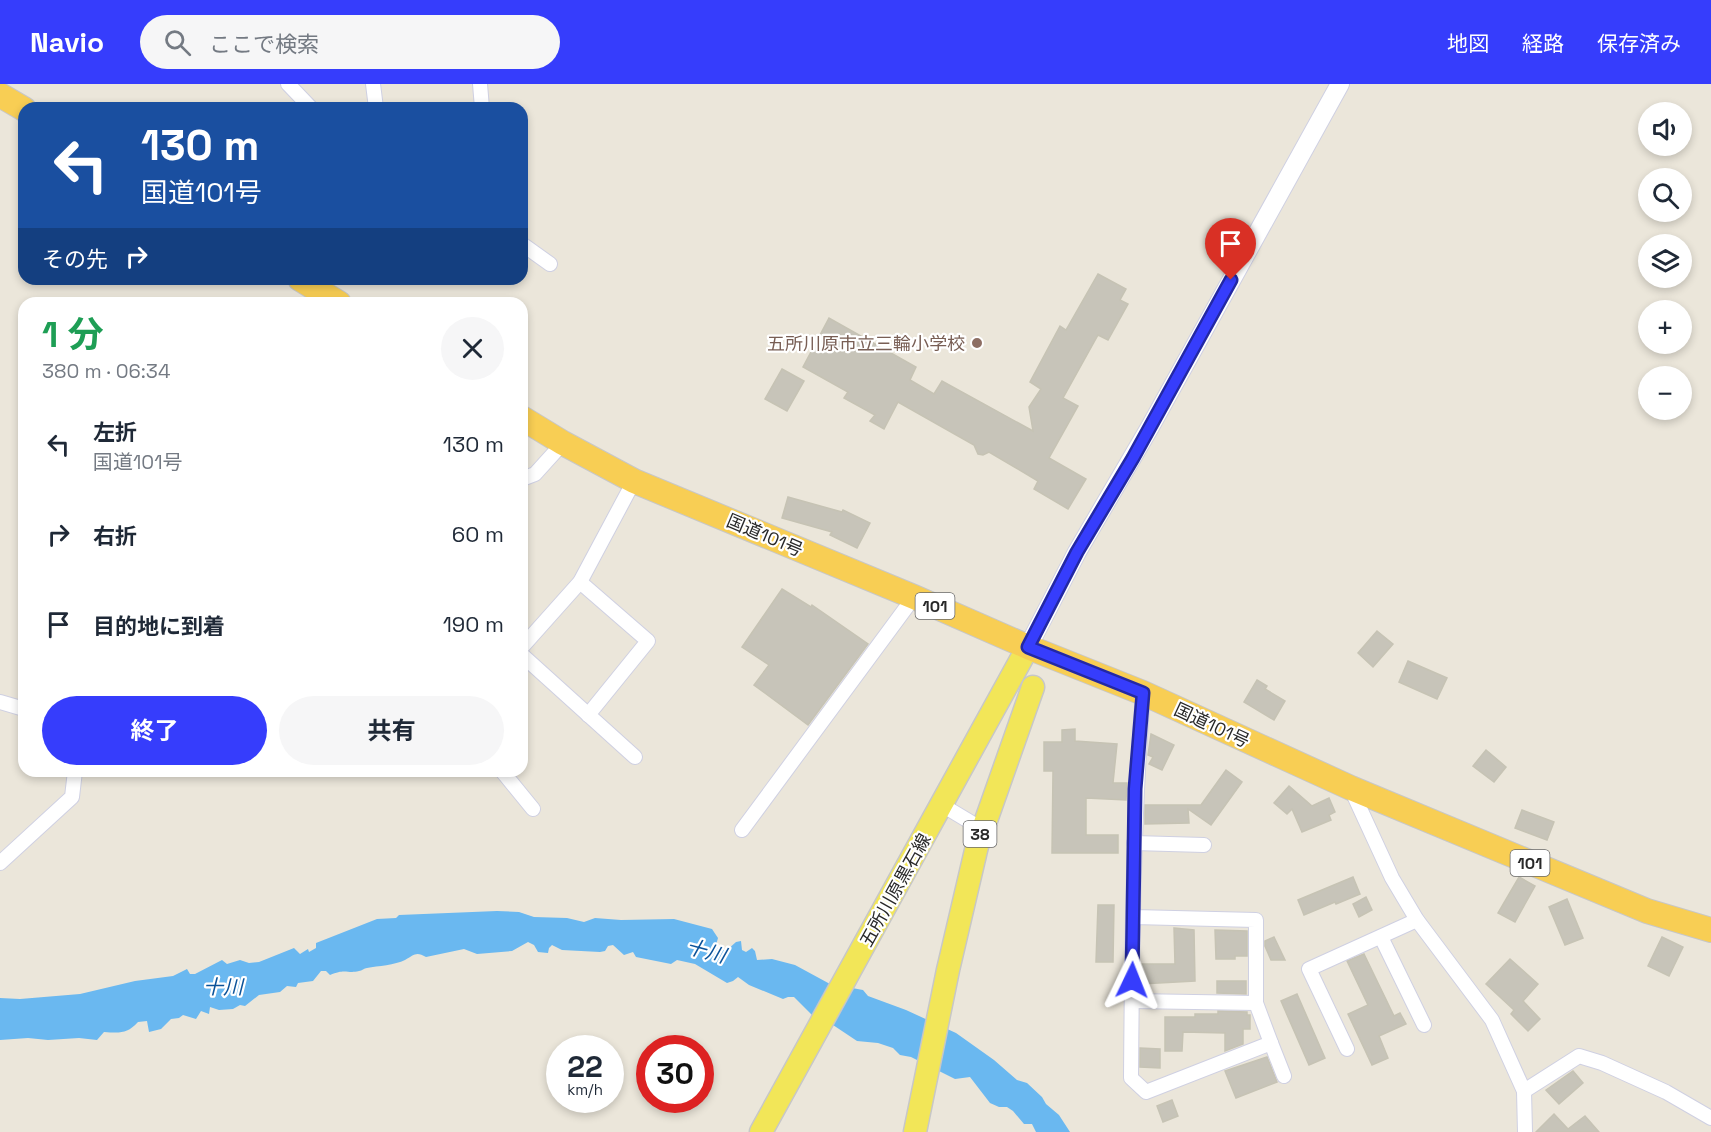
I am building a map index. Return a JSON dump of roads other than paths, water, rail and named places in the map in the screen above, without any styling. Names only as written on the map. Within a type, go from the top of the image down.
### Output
[{"type":"highway","points":[[0,94],[18,105]]},
{"type":"highway","points":[[314,285],[329,291]]},
{"type":"highway","name":"国道101号","points":[[528,422],[634,481],[1143,693],[1351,788],[1647,911],[1711,930]]},
{"type":"main road","name":"五所川原黒石線","points":[[761,1132],[1028,647]]},
{"type":"main road","name":"38","points":[[915,1132],[919,1103],[976,846],[1033,687]]},
{"type":"street","points":[[288,84],[305,102]]},
{"type":"street","points":[[373,84],[375,102]]},
{"type":"street","points":[[480,84],[482,102]]},
{"type":"street","points":[[1028,647],[1077,552],[1133,458],[1340,84]]},
{"type":"street","points":[[528,248],[550,264]]},
{"type":"street","points":[[528,477],[535,474],[563,443]]},
{"type":"street","points":[[528,640],[580,582],[634,481]]},
{"type":"street","points":[[580,582],[648,641],[588,715]]},
{"type":"street","points":[[742,830],[914,597]]},
{"type":"street","points":[[528,660],[635,757]]},
{"type":"street","points":[[1143,693],[1135,789],[1131,1078],[1146,1092],[1271,1042]]},
{"type":"street","points":[[0,702],[18,707]]},
{"type":"street","points":[[0,863],[72,797],[74,777]]},
{"type":"street","points":[[507,777],[533,809]]},
{"type":"street","points":[[1351,788],[1392,878],[1417,920],[1492,1020],[1524,1091],[1526,1132]]},
{"type":"street","points":[[942,805],[982,829]]},
{"type":"street","points":[[1134,843],[1204,845]]},
{"type":"street","points":[[1134,917],[1256,920],[1256,1003],[1284,1076]]},
{"type":"street","points":[[1347,1049],[1309,969],[1417,920]]},
{"type":"street","points":[[1382,937],[1424,1026]]},
{"type":"street","points":[[1132,1001],[1256,1003]]},
{"type":"street","points":[[1524,1091],[1579,1056],[1602,1063],[1666,1092],[1711,1118]]},
{"type":"water","name":"十川","points":[[519,912],[534,917],[567,918],[584,922],[595,918],[674,919],[712,929],[718,938],[716,945],[719,950],[727,950],[736,942],[741,941],[742,950],[746,952],[752,948],[757,960],[772,959],[795,965],[830,984],[863,990],[868,996],[906,1010],[956,1033],[994,1060],[1017,1080],[1027,1083],[1059,1115],[1070,1132],[1036,1132],[1032,1124],[1024,1124],[1007,1107],[999,1107],[990,1103],[970,1077],[955,1079],[911,1057],[900,1055],[893,1048],[878,1043],[857,1041],[833,1025],[815,1018],[794,997],[783,999],[749,985],[738,977],[727,983],[695,964],[677,960],[671,964],[636,957],[633,952],[624,955],[613,945],[600,952],[562,950],[552,945],[548,953],[538,952],[534,945],[528,942],[512,951],[477,954],[464,949],[426,957],[417,954],[396,963],[360,971],[330,975],[326,971],[321,971],[313,981],[298,983],[296,987],[287,986],[280,992],[259,995],[245,1006],[219,1010],[210,1007],[209,1014],[201,1011],[196,1019],[183,1015],[171,1019],[161,1029],[149,1032],[147,1021],[138,1022],[123,1032],[104,1032],[97,1040],[28,1038],[0,1040],[0,998],[20,999],[80,994],[135,981],[173,976],[187,969],[190,974],[195,974],[222,960],[227,964],[240,960],[249,963],[259,962],[294,948],[300,954],[308,949],[309,952],[316,948],[316,943],[377,919],[396,918],[399,915]]},
{"type":"place","name":"五所川原市立三輪小学校","points":[[977,343]]}]
